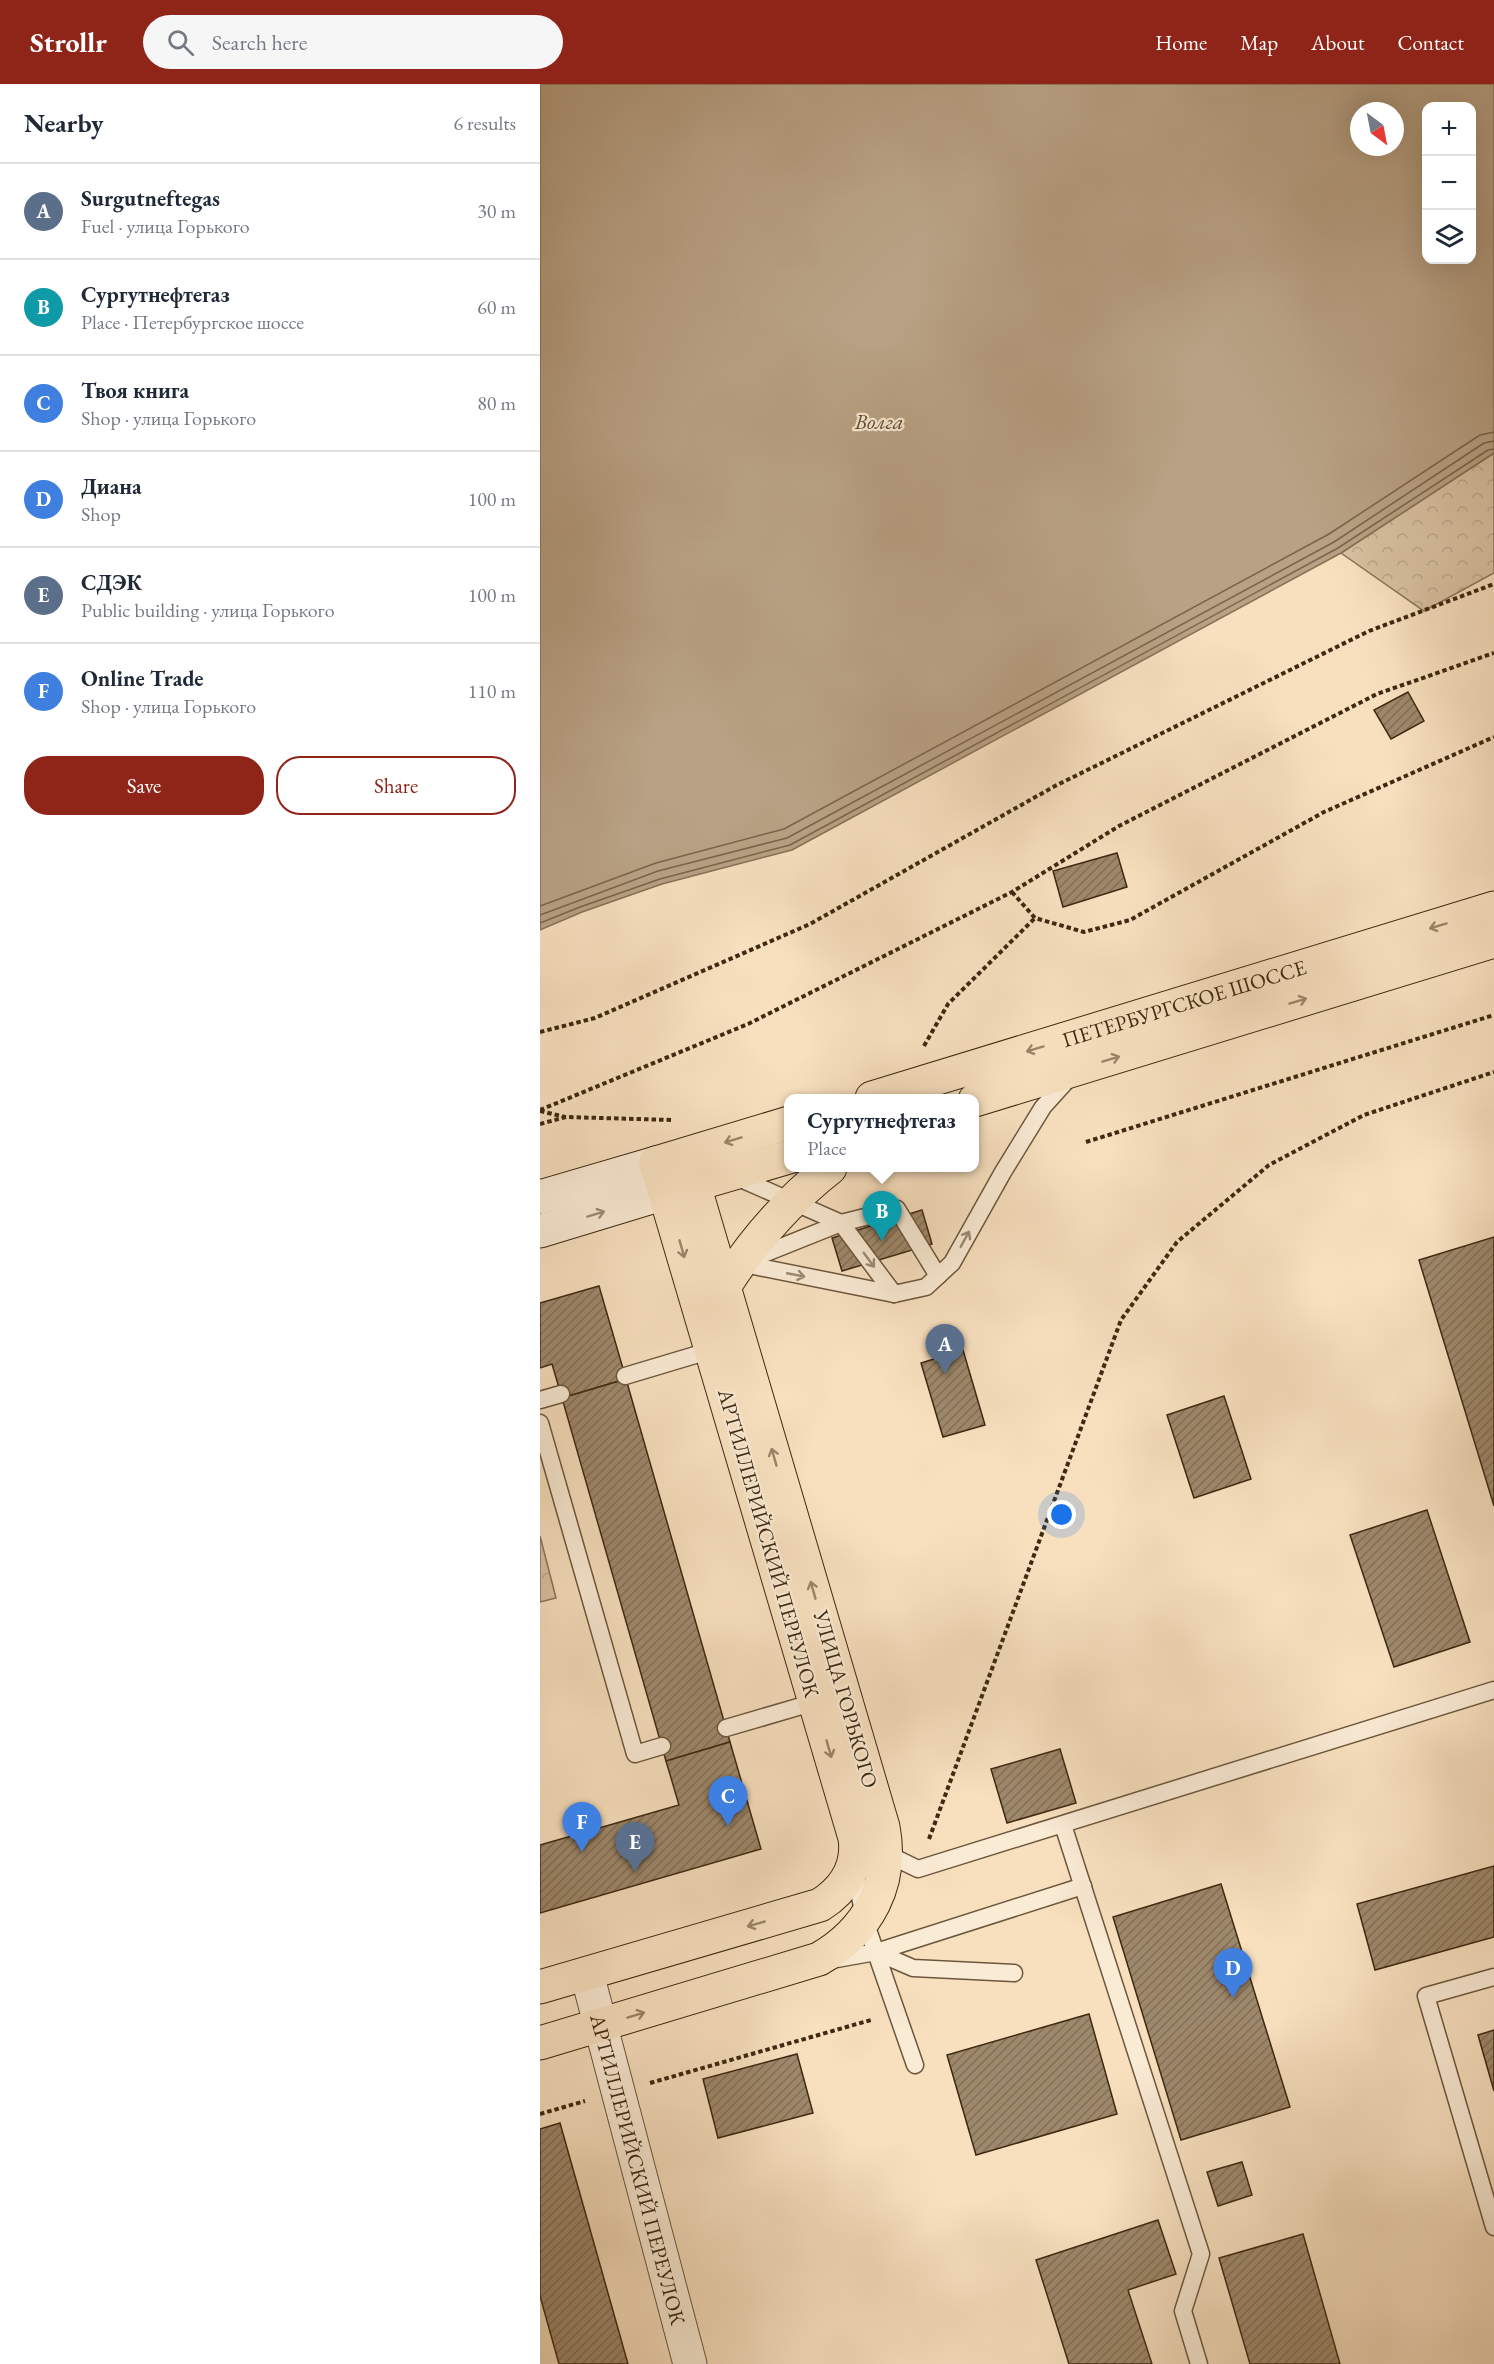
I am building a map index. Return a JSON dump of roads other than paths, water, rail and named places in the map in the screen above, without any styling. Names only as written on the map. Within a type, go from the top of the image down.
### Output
[{"type":"main road","name":"ПЕТЕРБУРГСКОЕ ШОССЕ","points":[[885,1094],[1494,908]]},
{"type":"main road","name":"ПЕТЕРБУРГСКОЕ ШОССЕ","points":[[979,1099],[1494,941]]},
{"type":"main road","points":[[672,1180],[784,1125]]},
{"type":"main road","points":[[672,1180],[730,1174],[784,1158]]},
{"type":"main road","points":[[731,1275],[791,1202],[824,1172]]},
{"type":"main road","name":"УЛИЦА ГОРЬКОГО","points":[[540,2043],[819,1959],[838,1947],[865,1921],[881,1889],[886,1854],[883,1827],[731,1275],[672,1180]]},
{"type":"main road","name":"АРТИЛЛЕРИЙСКИЙ ПЕРЕУЛОК","points":[[672,1180],[712,1350],[815,1702],[854,1852]]},
{"type":"main road","points":[[540,1987],[812,1908],[835,1895],[846,1882],[854,1852]]},
{"type":"street","points":[[540,1197],[672,1180]]},
{"type":"street","points":[[540,1231],[672,1180]]},
{"type":"street","name":"АРТИЛЛЕРИЙСКИЙ ПЕРЕУЛОК","points":[[587,1974],[690,2364]]},
{"type":"lane","points":[[731,1275],[894,1294],[926,1287],[952,1263],[1043,1107],[1077,1069]]},
{"type":"lane","points":[[730,1174],[841,1223],[894,1294]]},
{"type":"lane","points":[[731,1275],[841,1223],[897,1209],[938,1276]]},
{"type":"lane","points":[[625,1376],[712,1350]]},
{"type":"lane","points":[[540,1400],[561,1394]]},
{"type":"lane","points":[[540,1423],[635,1754],[662,1746]]},
{"type":"lane","points":[[915,2065],[865,1921],[854,1852],[886,1854],[918,1869],[1494,1690]]},
{"type":"lane","points":[[726,1728],[815,1702]]},
{"type":"lane","points":[[1063,1825],[1201,2254],[1183,2311],[1199,2364]]},
{"type":"lane","points":[[805,1965],[876,1952],[1083,1886]]},
{"type":"lane","points":[[876,1952],[913,1968],[1014,1973]]},
{"type":"lane","points":[[1494,1977],[1426,1996],[1494,2227]]},
{"type":"water","name":"Волга","points":[[540,84],[1494,84],[1494,453],[1341,553],[792,850],[662,884],[582,912],[540,930]]},
{"type":"place","name":"Сургутнефтегаз","points":[[882,1241]]},
{"type":"place","name":"Surgutneftegas","points":[[945,1374]]},
{"type":"place","name":"Твоя книга","points":[[728,1826]]},
{"type":"place","name":"Online Trade","points":[[582,1852]]},
{"type":"place","name":"СДЭК","points":[[635,1872]]},
{"type":"place","name":"Диана","points":[[1233,1998]]}]
